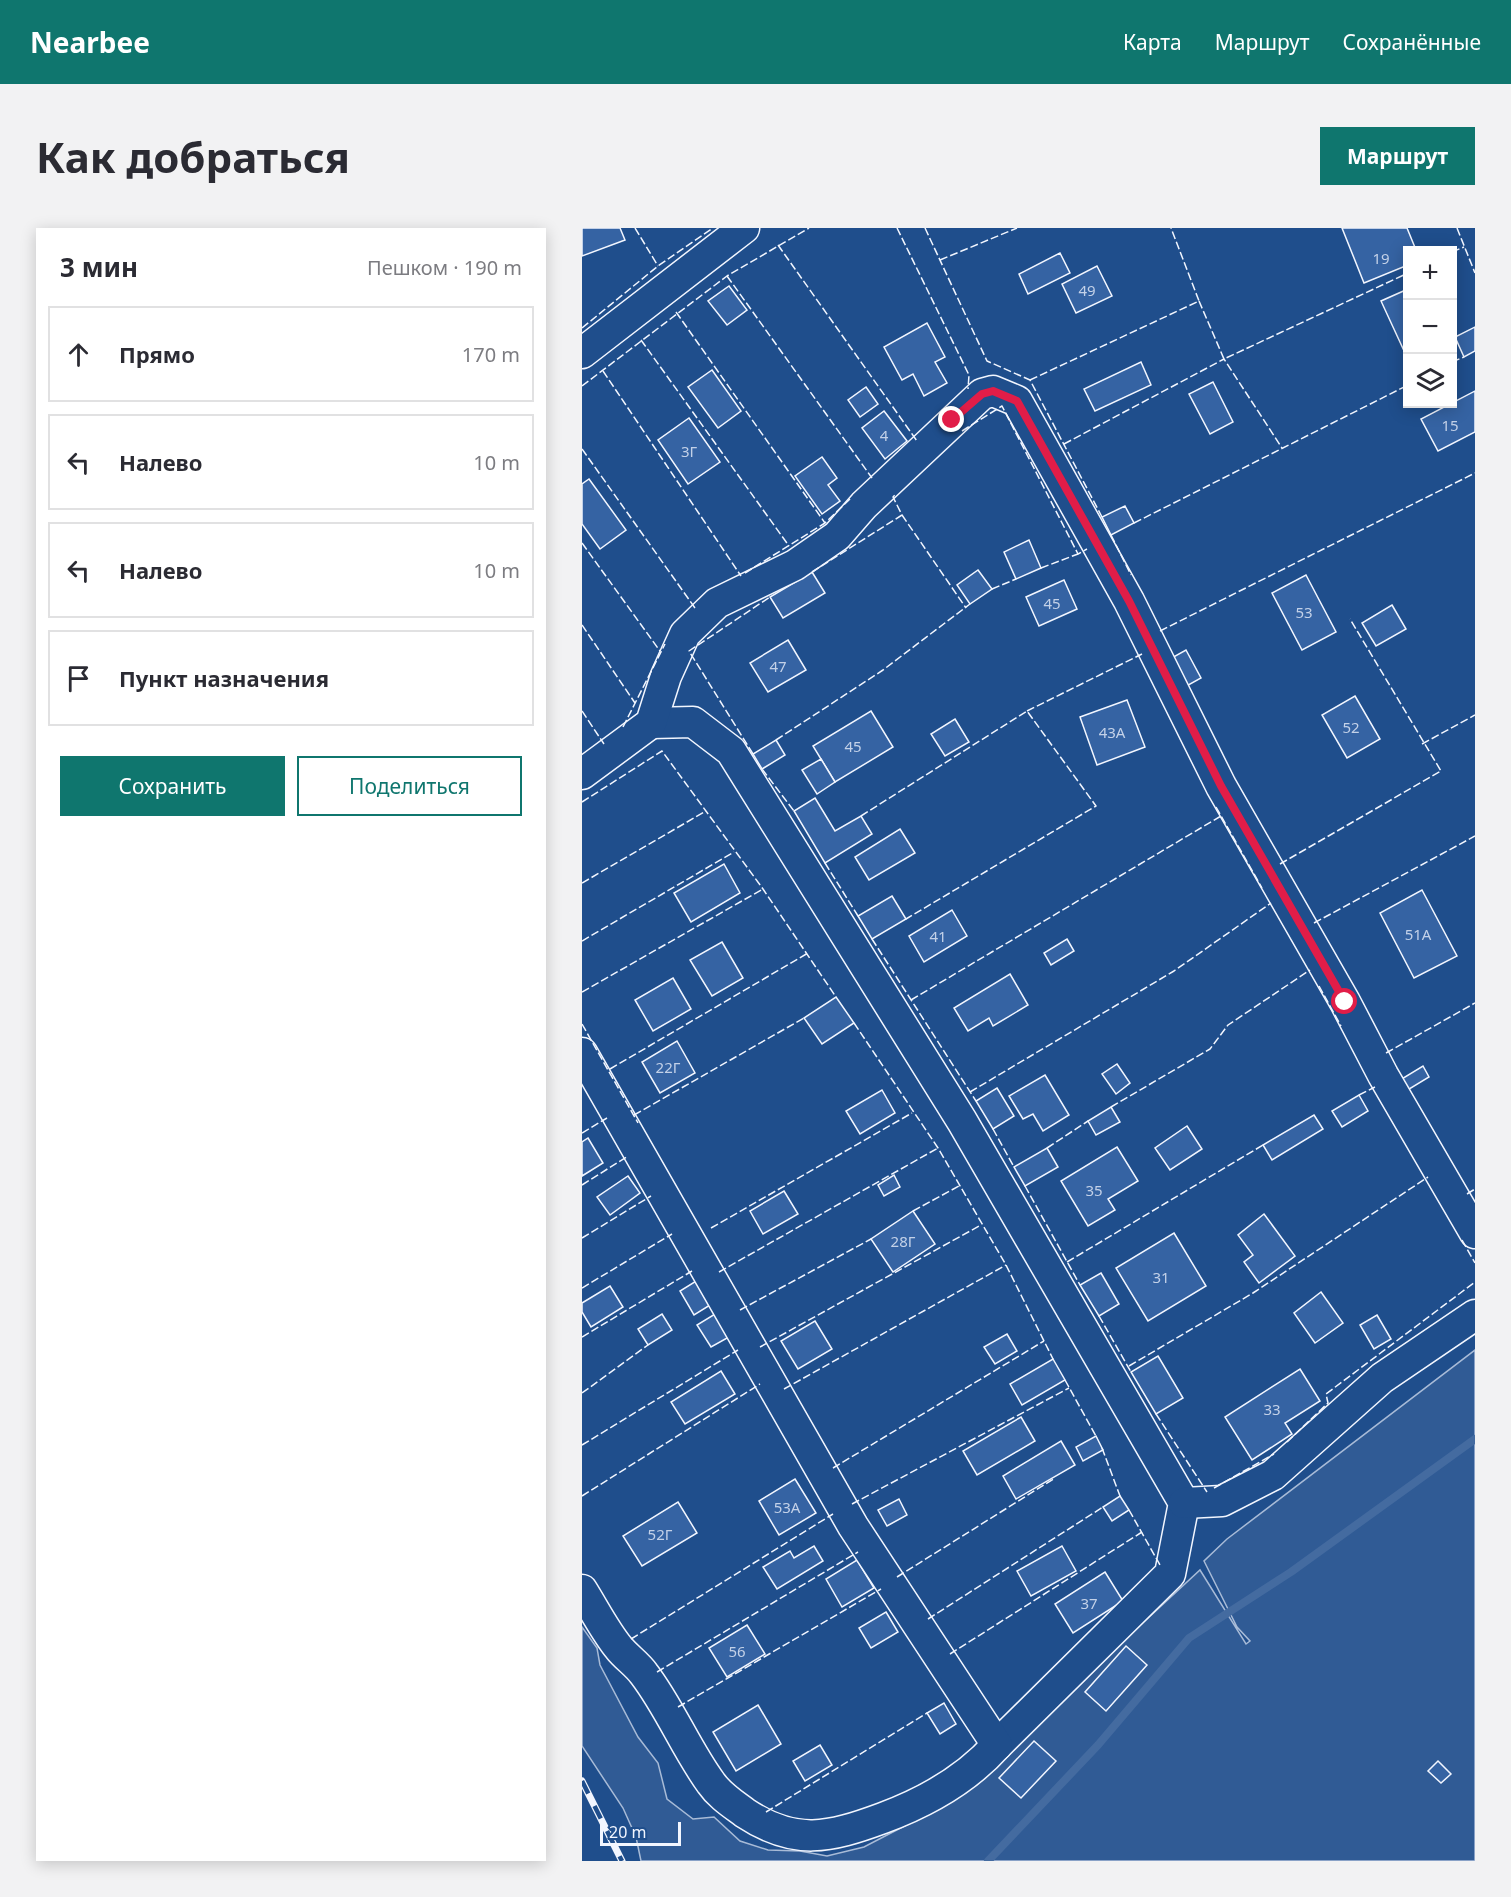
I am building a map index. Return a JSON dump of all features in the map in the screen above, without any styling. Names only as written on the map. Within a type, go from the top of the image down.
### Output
[{"type":"street","points":[[582,353],[744,228]]},
{"type":"street","points":[[651,723],[666,676],[685,634],[717,603],[795,565],[837,536],[864,505],[982,394],[993,391],[1017,401],[1129,601],[1221,786],[1475,1233]]},
{"type":"street","points":[[582,774],[651,723],[693,722],[731,751],[962,1121],[1184,1503],[1170,1574],[981,1763],[958,1782],[911,1808],[860,1827],[831,1834],[800,1836],[767,1827],[729,1802],[712,1785],[644,1674],[618,1648],[582,1590]]},
{"type":"street","points":[[582,1053],[853,1526],[997,1745]]},
{"type":"street","points":[[1184,1503],[1222,1501],[1273,1474],[1382,1378],[1475,1314]]},
{"type":"shaded area","points":[[1475,1350],[1475,1861],[641,1861],[636,1837],[623,1808],[582,1746],[582,1627],[597,1648],[600,1665],[638,1737],[658,1763],[667,1799],[693,1819],[714,1817],[740,1841],[768,1850],[800,1851],[827,1856],[864,1847],[914,1821],[1039,1719],[1200,1570],[1246,1644],[1250,1641],[1237,1627],[1204,1561],[1227,1539]]},
{"type":"building","points":[[582,228],[620,228],[625,240],[582,256]]},
{"type":"building","points":[[1342,228],[1407,228],[1414,246],[1403,246],[1403,267],[1364,283]]},
{"type":"building","points":[[1060,253],[1070,273],[1028,294],[1019,274]]},
{"type":"building","points":[[1097,266],[1112,296],[1076,313],[1062,284]]},
{"type":"building","points":[[729,286],[747,310],[727,325],[708,301]]},
{"type":"building","points":[[1403,291],[1403,349],[1381,301]]},
{"type":"building","points":[[927,323],[945,357],[935,362],[947,383],[924,396],[913,374],[902,380],[884,347]]},
{"type":"building","points":[[1475,327],[1475,351],[1464,357],[1457,336]]},
{"type":"building","points":[[1141,362],[1151,385],[1095,411],[1084,389]]},
{"type":"building","points":[[712,370],[741,411],[718,428],[688,387]]},
{"type":"building","points":[[1213,382],[1233,422],[1210,434],[1189,394]]},
{"type":"building","points":[[866,387],[878,404],[860,417],[848,400]]},
{"type":"building","points":[[1475,391],[1475,432],[1438,451],[1421,419],[1442,408],[1457,408],[1457,400]]},
{"type":"building","points":[[884,411],[907,441],[885,459],[862,428]]},
{"type":"building","points":[[689,418],[720,462],[688,484],[658,440]]},
{"type":"building","points":[[822,457],[837,478],[828,485],[840,501],[822,514],[795,476]]},
{"type":"building","points":[[589,479],[626,530],[600,549],[582,524],[582,484]]},
{"type":"building","points":[[1125,506],[1134,523],[1111,535],[1102,517]]},
{"type":"building","points":[[1029,540],[1041,568],[1016,579],[1004,552]]},
{"type":"building","points":[[978,570],[992,589],[970,604],[957,585]]},
{"type":"building","points":[[812,572],[825,593],[783,618],[770,597]]},
{"type":"building","points":[[1306,575],[1336,632],[1302,650],[1272,593]]},
{"type":"building","points":[[1064,580],[1077,609],[1039,626],[1026,597]]},
{"type":"building","points":[[1392,605],[1406,629],[1376,646],[1362,623]]},
{"type":"building","points":[[788,640],[806,670],[768,692],[750,663]]},
{"type":"building","points":[[1186,650],[1201,678],[1183,688],[1168,660]]},
{"type":"building","points":[[1355,696],[1380,739],[1347,758],[1322,715]]},
{"type":"building","points":[[1127,700],[1145,747],[1097,765],[1080,717]]},
{"type":"building","points":[[871,711],[893,747],[835,782],[813,746]]},
{"type":"building","points":[[955,719],[969,742],[945,756],[931,734]]},
{"type":"building","points":[[776,740],[785,755],[762,769],[753,754]]},
{"type":"building","points":[[821,759],[835,782],[817,794],[802,770]]},
{"type":"building","points":[[815,798],[835,831],[861,816],[872,834],[825,863],[794,811]]},
{"type":"building","points":[[900,829],[915,853],[869,880],[855,857]]},
{"type":"building","points":[[724,864],[740,893],[691,922],[674,893]]},
{"type":"building","points":[[1422,890],[1457,956],[1414,978],[1380,913]]},
{"type":"building","points":[[892,896],[906,919],[872,939],[858,916]]},
{"type":"building","points":[[952,910],[967,936],[924,962],[909,936]]},
{"type":"building","points":[[1067,939],[1074,951],[1051,965],[1044,953]]},
{"type":"building","points":[[722,942],[743,978],[712,996],[690,960]]},
{"type":"building","points":[[1010,974],[1028,1005],[993,1026],[989,1018],[968,1031],[954,1008]]},
{"type":"building","points":[[673,978],[691,1009],[653,1031],[635,1000]]},
{"type":"building","points":[[836,997],[854,1023],[822,1044],[804,1018]]},
{"type":"building","points":[[677,1041],[695,1073],[660,1093],[642,1062]]},
{"type":"building","points":[[1117,1064],[1130,1083],[1116,1094],[1102,1074]]},
{"type":"building","points":[[1423,1066],[1429,1077],[1406,1091],[1400,1080]]},
{"type":"building","points":[[1045,1075],[1069,1115],[1043,1131],[1033,1114],[1023,1119],[1009,1096]]},
{"type":"building","points":[[997,1088],[1014,1116],[993,1129],[976,1101]]},
{"type":"building","points":[[882,1090],[895,1113],[860,1134],[846,1111]]},
{"type":"building","points":[[1359,1095],[1368,1111],[1342,1127],[1332,1111]]},
{"type":"building","points":[[1111,1107],[1120,1122],[1096,1135],[1088,1121]]},
{"type":"building","points":[[1314,1115],[1323,1129],[1272,1160],[1263,1145]]},
{"type":"building","points":[[1187,1126],[1202,1149],[1170,1170],[1155,1148]]},
{"type":"building","points":[[588,1138],[603,1163],[582,1176],[582,1142]]},
{"type":"building","points":[[1117,1147],[1138,1181],[1108,1199],[1115,1210],[1088,1226],[1061,1181]]},
{"type":"building","points":[[1047,1148],[1058,1167],[1025,1186],[1014,1167]]},
{"type":"building","points":[[894,1175],[900,1187],[884,1196],[878,1185]]},
{"type":"building","points":[[628,1176],[640,1193],[610,1215],[597,1197]]},
{"type":"building","points":[[784,1191],[798,1214],[763,1234],[750,1211]]},
{"type":"building","points":[[913,1211],[935,1244],[893,1272],[871,1239]]},
{"type":"building","points":[[1264,1214],[1295,1256],[1259,1283],[1244,1262],[1253,1255],[1238,1235]]},
{"type":"building","points":[[1174,1233],[1206,1286],[1148,1321],[1116,1268]]},
{"type":"building","points":[[1101,1273],[1119,1304],[1099,1316],[1080,1285]]},
{"type":"building","points":[[701,1278],[715,1302],[694,1315],[680,1291]]},
{"type":"building","points":[[610,1286],[623,1307],[591,1327],[582,1312],[582,1303]]},
{"type":"building","points":[[1321,1292],[1343,1323],[1315,1343],[1294,1313]]},
{"type":"building","points":[[662,1314],[672,1330],[648,1345],[638,1329]]},
{"type":"building","points":[[715,1314],[729,1337],[711,1347],[697,1325]]},
{"type":"building","points":[[1377,1315],[1391,1339],[1374,1349],[1360,1325]]},
{"type":"building","points":[[815,1321],[832,1349],[798,1369],[781,1341]]},
{"type":"building","points":[[1007,1334],[1017,1351],[995,1364],[984,1347]]},
{"type":"building","points":[[1158,1356],[1183,1398],[1156,1414],[1131,1372]]},
{"type":"building","points":[[1053,1359],[1065,1380],[1022,1405],[1010,1384]]},
{"type":"building","points":[[1300,1369],[1320,1401],[1285,1423],[1292,1434],[1252,1460],[1225,1417]]},
{"type":"building","points":[[721,1371],[735,1394],[685,1424],[671,1402]]},
{"type":"building","points":[[1021,1417],[1035,1441],[977,1475],[963,1451]]},
{"type":"building","points":[[1096,1436],[1103,1450],[1083,1461],[1076,1447]]},
{"type":"building","points":[[1061,1441],[1075,1465],[1016,1499],[1003,1476]]},
{"type":"building","points":[[795,1479],[816,1513],[779,1535],[759,1501]]},
{"type":"building","points":[[1120,1496],[1129,1510],[1112,1521],[1103,1507]]},
{"type":"building","points":[[899,1499],[907,1515],[887,1526],[878,1510]]},
{"type":"building","points":[[678,1502],[697,1533],[642,1566],[623,1536]]},
{"type":"building","points":[[814,1546],[823,1561],[777,1589],[763,1567],[790,1551],[794,1558]]},
{"type":"building","points":[[1062,1546],[1076,1571],[1031,1596],[1017,1571]]},
{"type":"building","points":[[857,1560],[874,1588],[842,1607],[826,1579]]},
{"type":"building","points":[[1105,1572],[1123,1601],[1073,1633],[1055,1604]]},
{"type":"building","points":[[886,1612],[898,1632],[871,1648],[859,1628]]},
{"type":"building","points":[[747,1625],[765,1654],[727,1677],[709,1648]]},
{"type":"building","points":[[1126,1646],[1147,1665],[1106,1711],[1085,1692]]},
{"type":"building","points":[[944,1703],[956,1724],[940,1734],[927,1713]]},
{"type":"building","points":[[758,1705],[781,1744],[736,1771],[713,1732]]},
{"type":"building","points":[[1034,1741],[1056,1761],[1021,1798],[999,1778]]},
{"type":"building","points":[[820,1745],[832,1765],[805,1781],[793,1761]]},
{"type":"building","points":[[1438,1761],[1451,1774],[1441,1783],[1428,1771]]},
{"type":"waterway","points":[[988,1861],[1098,1745],[1189,1638],[1291,1572],[1475,1439]]},
{"type":"railway","points":[[582,1781],[622,1861]]},
{"type":"fence","points":[[635,228],[658,266]]},
{"type":"fence","points":[[582,328],[658,266],[713,228]]},
{"type":"fence","points":[[582,386],[727,276],[809,228]]},
{"type":"fence","points":[[897,228],[969,375],[968,389]]},
{"type":"fence","points":[[925,228],[987,361],[1030,380],[1102,517]]},
{"type":"fence","points":[[940,260],[1017,228]]},
{"type":"fence","points":[[1030,380],[1199,301],[1171,228]]},
{"type":"fence","points":[[1457,228],[1475,273]]},
{"type":"fence","points":[[778,245],[917,441]]},
{"type":"fence","points":[[1457,250],[1464,247]]},
{"type":"fence","points":[[1199,301],[1224,359],[1403,275]]},
{"type":"fence","points":[[727,276],[872,478]]},
{"type":"fence","points":[[676,312],[825,523]]},
{"type":"fence","points":[[641,340],[789,546]]},
{"type":"fence","points":[[1457,360],[1464,357]]},
{"type":"fence","points":[[1064,444],[1224,359],[1282,448]]},
{"type":"fence","points":[[603,371],[741,576]]},
{"type":"fence","points":[[1134,523],[1403,388]]},
{"type":"fence","points":[[962,431],[1002,406],[1078,554],[1087,549]]},
{"type":"fence","points":[[582,449],[695,608]]},
{"type":"fence","points":[[1160,631],[1475,473]]},
{"type":"fence","points":[[812,572],[902,515],[893,497],[895,495]]},
{"type":"fence","points":[[745,573],[825,523],[850,499]]},
{"type":"fence","points":[[902,515],[966,608]]},
{"type":"fence","points":[[1111,535],[1131,575]]},
{"type":"fence","points":[[582,543],[660,651]]},
{"type":"fence","points":[[1041,568],[1078,554]]},
{"type":"fence","points":[[992,589],[1016,579]]},
{"type":"fence","points":[[753,754],[689,651],[770,597]]},
{"type":"fence","points":[[776,740],[883,670],[970,604]]},
{"type":"fence","points":[[1280,864],[1441,771],[1350,619]]},
{"type":"fence","points":[[582,625],[635,703]]},
{"type":"fence","points":[[623,727],[665,644]]},
{"type":"fence","points":[[1027,711],[1142,654]]},
{"type":"fence","points":[[582,711],[604,744]]},
{"type":"fence","points":[[861,816],[1027,711],[1096,806],[906,919]]},
{"type":"fence","points":[[1422,744],[1475,715]]},
{"type":"fence","points":[[582,802],[662,751],[763,889],[836,997]]},
{"type":"fence","points":[[762,769],[794,811]]},
{"type":"fence","points":[[1216,807],[1262,888]]},
{"type":"fence","points":[[582,883],[706,811]]},
{"type":"fence","points":[[911,1000],[1221,816]]},
{"type":"fence","points":[[1314,923],[1475,836]]},
{"type":"fence","points":[[582,941],[734,852]]},
{"type":"fence","points":[[825,863],[858,916]]},
{"type":"fence","points":[[582,992],[763,889]]},
{"type":"fence","points":[[970,1092],[1174,971],[1271,903]]},
{"type":"fence","points":[[872,939],[976,1101]]},
{"type":"fence","points":[[610,1069],[808,953]]},
{"type":"fence","points":[[1111,1107],[1210,1049],[1228,1025],[1310,970]]},
{"type":"fence","points":[[1319,986],[1341,1026]]},
{"type":"fence","points":[[1386,1053],[1475,1003]]},
{"type":"fence","points":[[634,1115],[804,1018]]},
{"type":"fence","points":[[854,1023],[938,1148],[1006,1265],[1053,1359]]},
{"type":"fence","points":[[582,1024],[638,1123]]},
{"type":"fence","points":[[1359,1095],[1375,1087]]},
{"type":"fence","points":[[711,1228],[912,1113]]},
{"type":"fence","points":[[582,1133],[607,1118]]},
{"type":"fence","points":[[1047,1148],[1088,1121]]},
{"type":"fence","points":[[993,1129],[1014,1167]]},
{"type":"fence","points":[[1067,1262],[1263,1145]]},
{"type":"fence","points":[[719,1272],[938,1148]]},
{"type":"fence","points":[[582,1185],[628,1156]]},
{"type":"fence","points":[[1129,1366],[1253,1293],[1428,1177]]},
{"type":"fence","points":[[913,1211],[959,1186]]},
{"type":"fence","points":[[1025,1186],[1080,1285]]},
{"type":"fence","points":[[1467,1194],[1475,1189]]},
{"type":"fence","points":[[582,1238],[651,1196]]},
{"type":"fence","points":[[760,1347],[981,1225]]},
{"type":"fence","points":[[582,1288],[672,1234]]},
{"type":"fence","points":[[740,1310],[871,1239]]},
{"type":"fence","points":[[1462,1240],[1475,1263]]},
{"type":"fence","points":[[784,1389],[1006,1265]]},
{"type":"fence","points":[[582,1337],[692,1271]]},
{"type":"fence","points":[[1287,1442],[1328,1403],[1326,1394],[1475,1282]]},
{"type":"fence","points":[[1099,1316],[1131,1372]]},
{"type":"fence","points":[[833,1468],[1044,1341]]},
{"type":"fence","points":[[582,1393],[648,1345]]},
{"type":"fence","points":[[582,1445],[738,1350]]},
{"type":"fence","points":[[1065,1380],[1097,1438]]},
{"type":"fence","points":[[582,1496],[760,1384]]},
{"type":"fence","points":[[852,1504],[1069,1388]]},
{"type":"fence","points":[[1156,1414],[1207,1492]]},
{"type":"fence","points":[[1102,1448],[1120,1496]]},
{"type":"fence","points":[[1214,1488],[1274,1454]]},
{"type":"fence","points":[[897,1577],[1055,1478]]},
{"type":"fence","points":[[928,1619],[1103,1507]]},
{"type":"fence","points":[[1129,1510],[1160,1565]]},
{"type":"fence","points":[[631,1639],[833,1514]]},
{"type":"fence","points":[[950,1654],[1142,1532]]},
{"type":"fence","points":[[657,1672],[858,1552]]},
{"type":"fence","points":[[678,1707],[881,1589]]},
{"type":"fence","points":[[766,1812],[927,1713]]},
{"type":"route","points":[[952,420],[982,394],[993,391],[1017,401],[1129,601],[1221,786],[1345,1002]]}]
